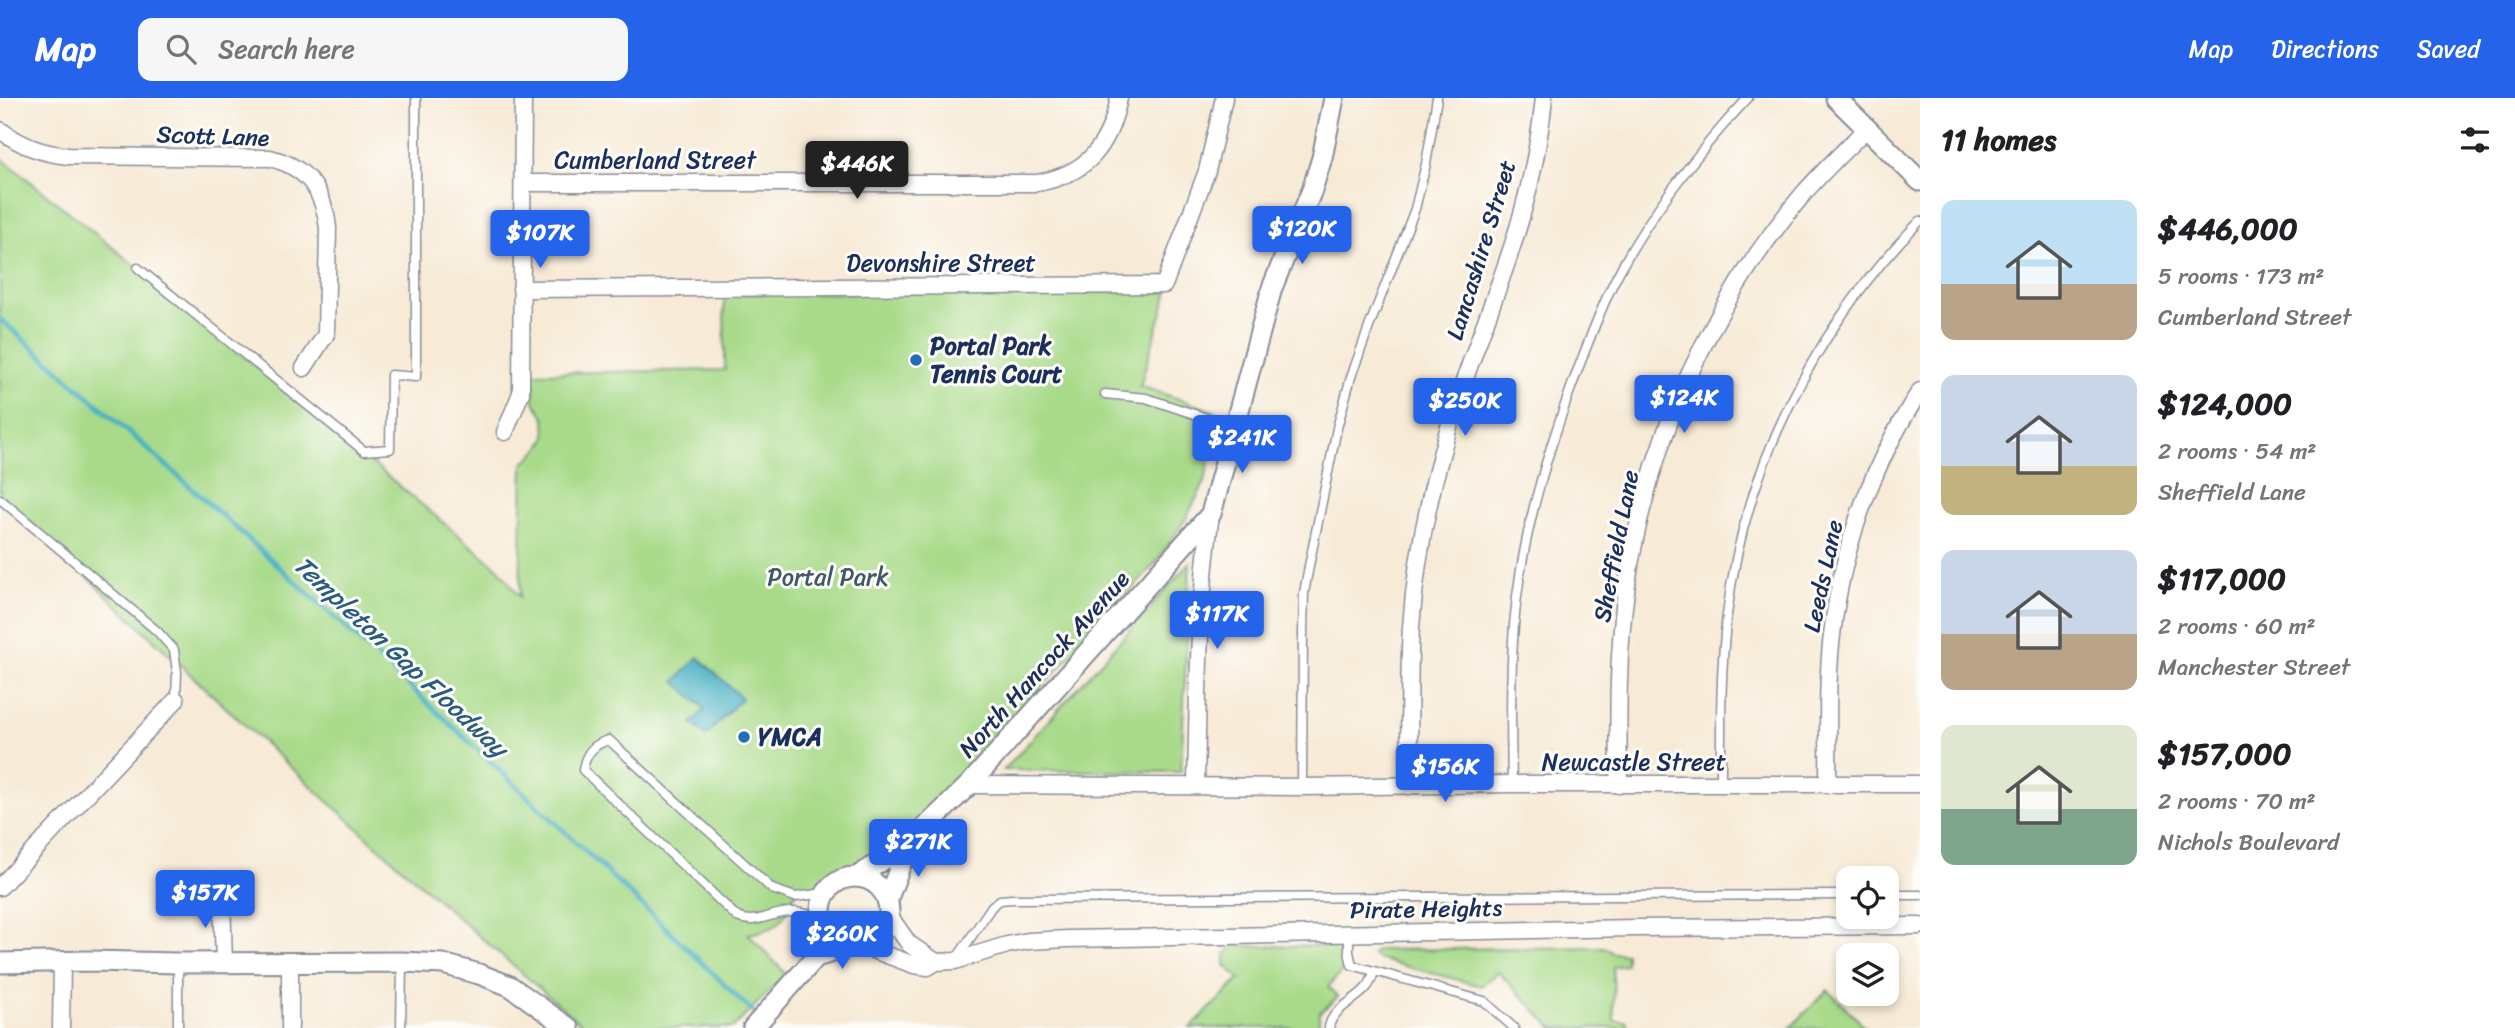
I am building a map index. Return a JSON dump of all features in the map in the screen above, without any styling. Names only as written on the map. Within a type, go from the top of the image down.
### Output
[{"type":"street","points":[[505,432],[521,393],[523,98]]},
{"type":"street","name":"Cumberland Street","points":[[523,183],[1037,183],[1056,180],[1091,160],[1104,143],[1119,98]]},
{"type":"street","name":"Devonshire Street","points":[[521,289],[1164,285],[1207,171],[1224,98]]},
{"type":"street","points":[[1196,786],[1202,576],[1211,514],[1272,288],[1312,190],[1322,158],[1334,98]]},
{"type":"street","name":"Lancashire Street","points":[[1409,786],[1411,627],[1420,548],[1450,422],[1480,332],[1502,277],[1519,220],[1544,98]]},
{"type":"street","points":[[1836,98],[1920,181]]},
{"type":"street","name":"Sheffield Lane","points":[[1619,785],[1618,685],[1627,584],[1650,477],[1670,419],[1710,333],[1748,270],[1804,194],[1867,128]]},
{"type":"street","name":"Scott Lane","points":[[0,130],[26,147],[47,154],[270,158],[286,162],[300,170],[320,196],[326,211],[328,228],[326,334],[304,369]]},
{"type":"street","name":"Leeds Lane","points":[[1828,785],[1831,649],[1844,566],[1877,470],[1920,391]]},
{"type":"street","name":"North Hancock Avenue","points":[[825,893],[836,882],[857,877],[909,843],[969,785],[1211,514]]},
{"type":"street","points":[[0,887],[176,700]]},
{"type":"street","name":"Newcastle Street","points":[[969,785],[1920,785]]},
{"type":"street","name":"North Hancock Avenue","points":[[753,1028],[816,957],[850,943],[875,938],[882,931],[909,843]]},
{"type":"street","points":[[857,877],[876,884],[909,944],[936,962]]},
{"type":"street","points":[[816,957],[816,936],[822,920],[822,900],[825,893]]},
{"type":"street","points":[[222,896],[224,963]]},
{"type":"street","points":[[822,920],[828,931],[850,943]]},
{"type":"street","name":"Pirate Heights","points":[[850,943],[914,965],[928,967],[936,962],[955,961],[1028,941],[1349,933],[1920,926]]},
{"type":"street","points":[[0,963],[89,961],[443,964],[492,979],[524,995],[569,1028]]},
{"type":"street","points":[[61,1028],[62,963]]},
{"type":"street","points":[[290,963],[290,1028]]},
{"type":"lane","points":[[138,268],[364,451],[390,449],[391,375],[416,377],[416,98]]},
{"type":"lane","points":[[1302,787],[1304,593],[1327,472],[1351,377],[1415,209],[1437,98]]},
{"type":"lane","points":[[1512,784],[1513,652],[1520,584],[1532,513],[1557,426],[1612,286],[1635,245],[1659,207],[1748,98]]},
{"type":"lane","points":[[1721,785],[1722,662],[1727,612],[1740,544],[1756,491],[1783,419],[1829,333],[1870,277],[1920,221]]},
{"type":"lane","points":[[1105,394],[1146,398],[1233,427]]},
{"type":"lane","points":[[0,499],[157,631],[174,650],[177,672],[176,700]]},
{"type":"lane","points":[[822,920],[794,912],[755,920],[737,917],[583,770],[584,761],[597,743],[609,740],[772,889],[795,897],[825,893]]},
{"type":"lane","points":[[955,961],[992,906],[1000,900],[1012,899],[1836,895]]},
{"type":"lane","points":[[1899,895],[1920,895]]},
{"type":"lane","points":[[1349,933],[1352,965],[1484,1002],[1514,1028]]},
{"type":"lane","points":[[401,1028],[402,962]]},
{"type":"lane","points":[[178,963],[178,1028]]},
{"type":"lane","points":[[1329,1028],[1336,1014],[1369,986],[1374,972]]},
{"type":"green space","name":"Portal Park","points":[[0,157],[138,268],[499,569],[520,597],[523,464],[546,438],[545,418],[534,402],[534,373],[725,370],[724,294],[1168,291],[1140,386],[1218,412],[1210,432],[1213,442],[1205,482],[1185,520],[1155,564],[923,816],[866,865],[840,871],[818,888],[795,893],[779,922],[768,929],[748,934],[786,974],[733,1028],[586,1028],[371,840],[160,646],[22,514],[0,497]]},
{"type":"green space","points":[[1190,563],[1181,772],[1004,770]]},
{"type":"green space","points":[[1234,946],[1332,946],[1338,949],[1345,968],[1328,987],[1338,997],[1319,1013],[1319,1028],[1190,1028],[1240,979],[1225,965],[1225,954]]},
{"type":"green space","points":[[1604,947],[1613,953],[1626,954],[1626,965],[1613,967],[1614,1021],[1627,1021],[1627,1028],[1553,1028],[1498,972],[1481,986],[1378,959],[1372,954],[1377,950]]},
{"type":"green space","points":[[1828,990],[1836,998],[1836,1006],[1844,1006],[1866,1028],[1790,1028]]},
{"type":"water","points":[[698,657],[742,698],[706,736],[692,723],[705,709],[675,682]]},
{"type":"waterway","name":"Templeton Gap Floodway","points":[[0,319],[193,489],[383,662],[757,1016]]},
{"type":"place","name":"Portal Park Tennis Court","points":[[916,360]]},
{"type":"place","name":"YMCA","points":[[744,737]]}]
